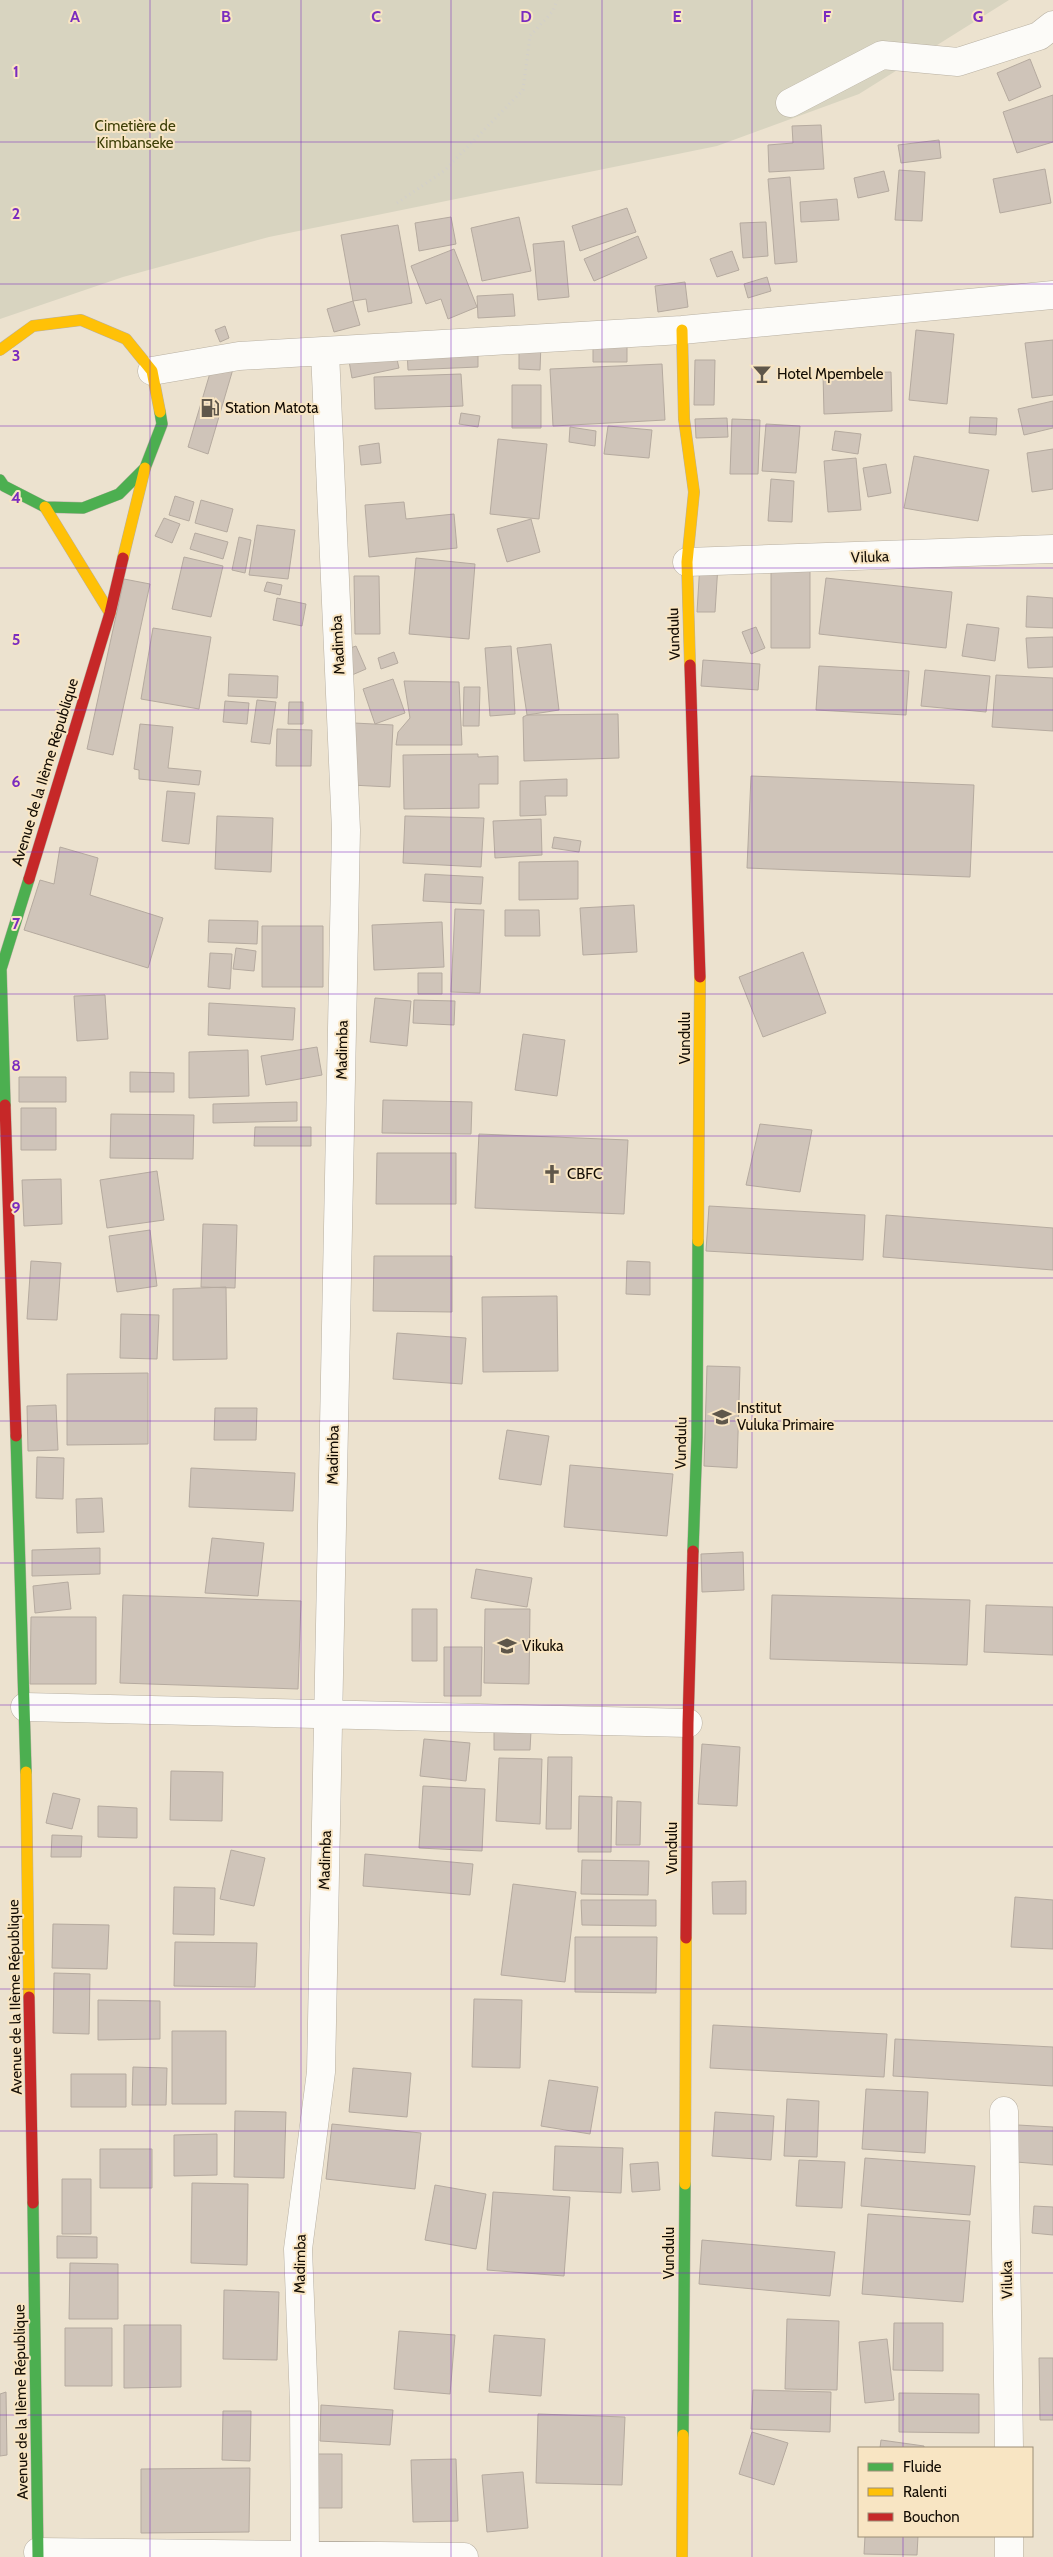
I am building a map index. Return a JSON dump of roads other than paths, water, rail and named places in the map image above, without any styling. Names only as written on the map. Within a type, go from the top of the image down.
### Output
[{"type":"street","points":[[790,103],[882,55],[958,62],[1039,36],[1053,25]]},
{"type":"street","points":[[0,350],[33,326],[82,320],[126,340],[152,371],[239,356],[682,330],[1053,295]]},
{"type":"street","name":"Vundulu","points":[[682,330],[684,419],[694,492],[687,562],[700,969],[697,1437],[688,1723],[682,2557]]},
{"type":"street","name":"Madimba","points":[[305,2555],[304,2403],[298,2249],[321,2072],[346,830],[325,352]]},
{"type":"street","name":"Avenue de la IIème République","points":[[38,2554],[25,1707],[1,969],[110,613],[146,468],[162,424],[152,371]]},
{"type":"street","points":[[0,480],[4,486],[45,507],[83,508],[119,494],[146,468]]},
{"type":"street","points":[[45,507],[110,613]]},
{"type":"street","name":"Viluka","points":[[687,562],[1053,549]]},
{"type":"street","points":[[25,1707],[688,1723]]},
{"type":"street","name":"Viluka","points":[[1004,2111],[1009,2447]]},
{"type":"street","points":[[1009,2537],[1009,2557]]},
{"type":"street","points":[[38,2554],[464,2557]]},
{"type":"place","name":"Hotel Mpembele","points":[[762,374]]},
{"type":"place","name":"Station Matota","points":[[210,408]]},
{"type":"place","name":"CBFC","points":[[552,1174]]},
{"type":"place","name":"Institut Vuluka Primaire","points":[[722,1417]]},
{"type":"place","name":"Vikuka","points":[[507,1646]]},
{"type":"park label","name":"Cimetière de Kimbanseke","points":[[135,134]]}]
